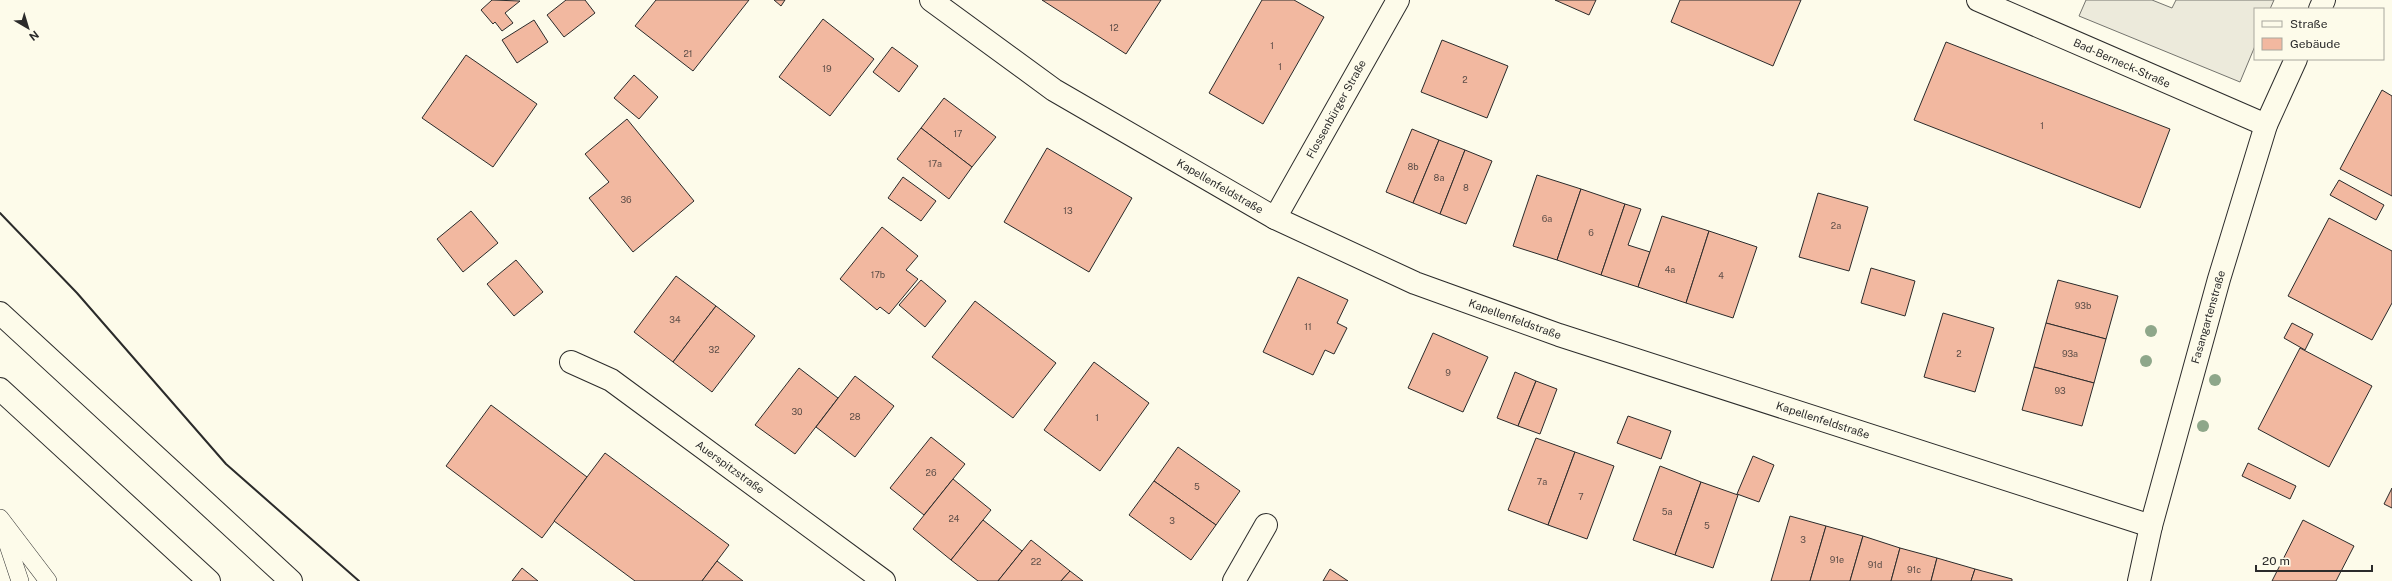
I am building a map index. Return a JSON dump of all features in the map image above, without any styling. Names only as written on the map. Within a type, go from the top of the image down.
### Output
[{"type":"main road","name":"Kapellenfeldstraße","points":[[931,0],[1054,90],[1275,218],[1416,283],[1559,335],[2151,526]]},
{"type":"main road","name":"Flossenbürger Straße","points":[[1275,218],[1398,0]]},
{"type":"main road","name":"Bad-Berneck-Straße","points":[[1978,0],[2266,125]]},
{"type":"main road","name":"Fasangartenstraße","points":[[2139,581],[2151,526],[2217,286],[2266,125],[2296,60]]},
{"type":"main road","points":[[0,313],[291,581]]},
{"type":"main road","name":"Auerspitzstraße","points":[[571,362],[611,380],[884,581]]},
{"type":"main road","points":[[0,389],[209,581]]},
{"type":"main road","points":[[1234,581],[1266,524]]},
{"type":"lane","points":[[0,519],[20,581]]},
{"type":"lane","points":[[0,519],[48,581]]},
{"type":"shaded area","points":[[2086,0],[2152,0],[2172,8],[2176,0],[2274,0],[2270,8],[2254,8],[2254,48],[2240,82],[2079,16]]},
{"type":"building","points":[[492,0],[520,1],[505,13],[513,23],[502,31],[495,22],[493,24],[481,10]]},
{"type":"building","points":[[566,0],[585,0],[595,13],[564,37],[547,15]]},
{"type":"building","points":[[656,0],[749,0],[693,71],[635,26]]},
{"type":"building","points":[[774,0],[785,0],[781,6]]},
{"type":"building","points":[[1042,0],[1161,0],[1126,54]]},
{"type":"building","points":[[1262,0],[1294,0],[1324,17],[1263,124],[1209,93]]},
{"type":"building","points":[[1555,0],[1596,0],[1589,15]]},
{"type":"building","points":[[1680,0],[1801,0],[1773,66],[1671,22]]},
{"type":"building","points":[[823,19],[874,59],[830,116],[779,77]]},
{"type":"building","points":[[534,20],[548,42],[517,63],[502,40]]},
{"type":"building","points":[[1442,40],[1508,66],[1487,118],[1421,92]]},
{"type":"building","points":[[1946,42],[2170,129],[2140,208],[1914,120]]},
{"type":"building","points":[[892,47],[918,66],[899,92],[873,72]]},
{"type":"building","points":[[466,55],[537,104],[493,167],[422,118]]},
{"type":"building","points":[[634,75],[658,97],[639,119],[614,98]]},
{"type":"building","points":[[2382,90],[2392,96],[2392,196],[2340,169]]},
{"type":"building","points":[[944,98],[996,137],[972,167],[921,128]]},
{"type":"building","points":[[627,119],[694,201],[633,252],[589,198],[609,182],[585,154]]},
{"type":"building","points":[[921,128],[972,167],[949,199],[897,159]]},
{"type":"building","points":[[1412,129],[1439,140],[1413,203],[1386,192]]},
{"type":"building","points":[[1439,140],[1465,150],[1440,214],[1413,203]]},
{"type":"building","points":[[1047,148],[1132,198],[1089,272],[1004,222]]},
{"type":"building","points":[[1465,150],[1492,161],[1466,224],[1440,214]]},
{"type":"building","points":[[1537,175],[1581,189],[1557,260],[1513,246]]},
{"type":"building","points":[[903,177],[936,201],[921,221],[888,198]]},
{"type":"building","points":[[2339,180],[2384,205],[2376,220],[2330,195]]},
{"type":"building","points":[[1581,189],[1625,204],[1601,275],[1557,260]]},
{"type":"building","points":[[1818,193],[1868,207],[1849,271],[1799,257]]},
{"type":"building","points":[[1625,204],[1641,209],[1628,245],[1650,252],[1638,287],[1601,275]]},
{"type":"building","points":[[471,211],[498,243],[463,272],[437,239]]},
{"type":"building","points":[[1662,216],[1709,231],[1686,303],[1638,287]]},
{"type":"building","points":[[2329,218],[2392,251],[2392,303],[2372,340],[2288,296]]},
{"type":"building","points":[[882,227],[918,256],[906,270],[918,279],[889,314],[880,307],[877,310],[840,279]]},
{"type":"building","points":[[1709,231],[1757,247],[1733,318],[1686,303]]},
{"type":"building","points":[[516,260],[543,292],[514,316],[487,284]]},
{"type":"building","points":[[1871,268],[1915,281],[1905,316],[1861,303]]},
{"type":"building","points":[[676,276],[716,306],[673,362],[634,332]]},
{"type":"building","points":[[1298,277],[1348,300],[1337,323],[1347,328],[1334,354],[1325,350],[1313,375],[1263,352]]},
{"type":"building","points":[[921,280],[946,301],[925,327],[899,305]]},
{"type":"building","points":[[2058,280],[2118,296],[2106,339],[2046,323]]},
{"type":"building","points":[[975,301],[1056,363],[1013,418],[932,357]]},
{"type":"building","points":[[716,306],[755,336],[712,392],[673,362]]},
{"type":"building","points":[[1943,313],[1994,328],[1975,392],[1924,377]]},
{"type":"building","points":[[2046,323],[2106,339],[2094,383],[2034,367]]},
{"type":"building","points":[[2292,323],[2313,334],[2305,350],[2284,338]]},
{"type":"building","points":[[1433,333],[1488,357],[1463,412],[1408,388]]},
{"type":"building","points":[[2300,348],[2372,386],[2329,467],[2258,429]]},
{"type":"building","points":[[1094,362],[1149,403],[1100,471],[1044,430]]},
{"type":"building","points":[[2034,367],[2094,383],[2082,426],[2022,410]]},
{"type":"building","points":[[799,368],[838,398],[795,454],[755,425]]},
{"type":"building","points":[[1515,372],[1536,381],[1518,426],[1497,418]]},
{"type":"building","points":[[855,376],[894,406],[855,457],[816,427]]},
{"type":"building","points":[[1536,381],[1557,389],[1540,434],[1518,426]]},
{"type":"building","points":[[491,405],[587,477],[542,538],[446,466]]},
{"type":"building","points":[[1628,416],[1671,431],[1661,459],[1617,443]]},
{"type":"building","points":[[931,437],[965,464],[924,515],[890,488]]},
{"type":"building","points":[[1536,438],[1575,452],[1548,525],[1508,510]]},
{"type":"building","points":[[1178,447],[1240,491],[1216,525],[1154,481]]},
{"type":"building","points":[[1575,452],[1614,466],[1587,539],[1548,525]]},
{"type":"building","points":[[605,453],[729,545],[702,581],[635,581],[554,521]]},
{"type":"building","points":[[1753,456],[1774,465],[1759,502],[1737,494]]},
{"type":"building","points":[[2248,463],[2296,486],[2290,499],[2242,476]]},
{"type":"building","points":[[1660,466],[1701,482],[1675,555],[1633,540]]},
{"type":"building","points":[[953,479],[991,510],[951,560],[913,529]]},
{"type":"building","points":[[1154,481],[1216,525],[1191,560],[1129,515]]},
{"type":"building","points":[[1701,482],[1738,495],[1713,568],[1675,555]]},
{"type":"building","points":[[2392,488],[2392,508],[2384,504]]},
{"type":"building","points":[[1790,516],[1826,526],[1810,581],[1771,581]]},
{"type":"building","points":[[983,520],[1022,551],[998,581],[978,581],[951,560]]},
{"type":"building","points":[[2303,520],[2354,546],[2336,581],[2272,581]]},
{"type":"building","points":[[1826,526],[1863,536],[1850,581],[1810,581]]},
{"type":"building","points":[[1863,536],[1900,548],[1891,581],[1850,581]]},
{"type":"building","points":[[1031,540],[1070,571],[1061,581],[998,581]]},
{"type":"building","points":[[1900,548],[1937,558],[1931,581],[1891,581]]},
{"type":"building","points":[[1937,558],[1975,569],[1971,581],[1931,581]]},
{"type":"building","points":[[717,561],[743,581],[702,581]]},
{"type":"building","points":[[522,568],[538,581],[512,581]]},
{"type":"building","points":[[1330,569],[1348,581],[1323,581]]},
{"type":"building","points":[[1975,569],[2012,579],[2012,581],[1971,581]]},
{"type":"building","points":[[1070,571],[1083,581],[1061,581]]},
{"type":"wall","points":[[0,213],[77,293],[226,464],[359,581]]}]
